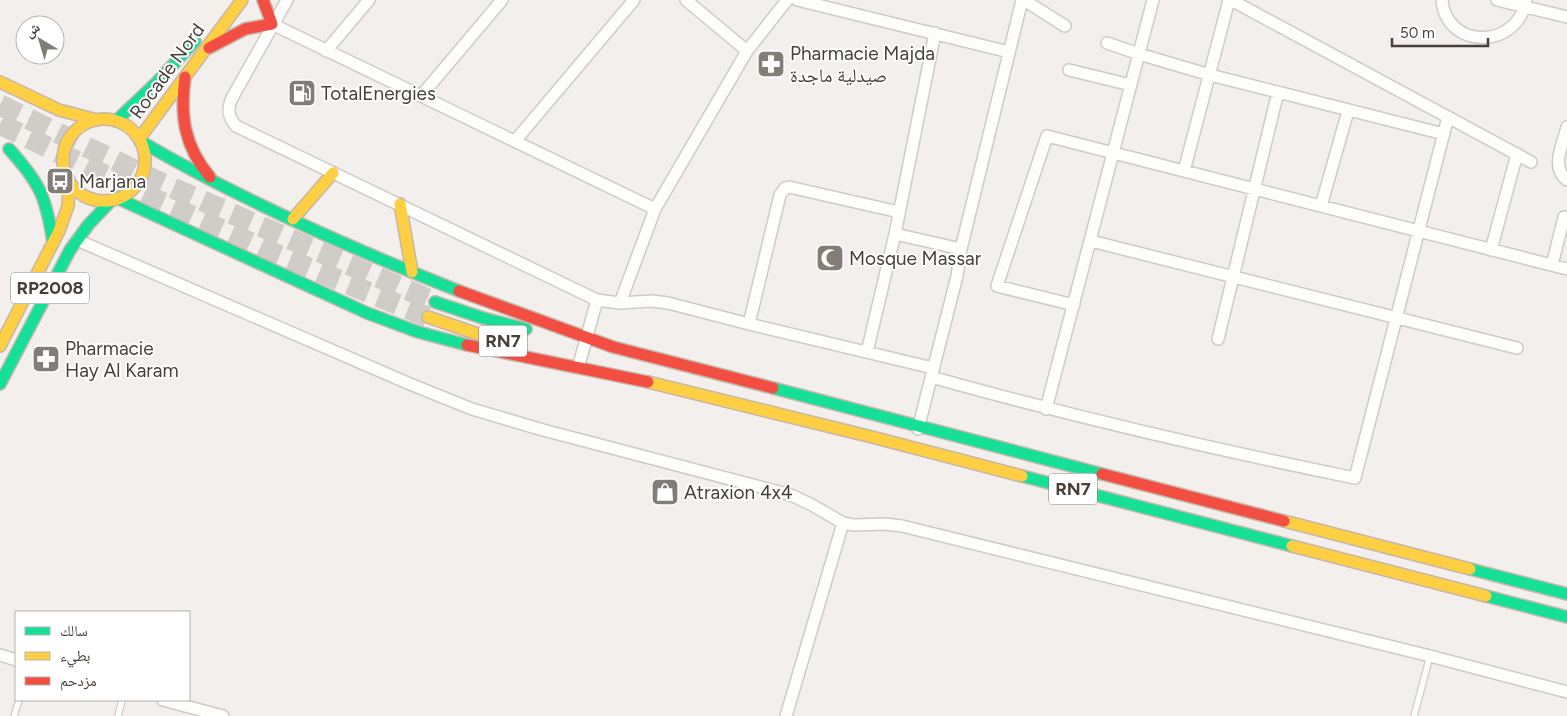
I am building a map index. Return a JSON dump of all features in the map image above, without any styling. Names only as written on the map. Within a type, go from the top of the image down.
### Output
[{"type":"highway","name":"Rocade Nord","points":[[139,140],[158,111],[242,0]]},
{"type":"highway","points":[[201,53],[245,29],[272,24],[263,0]]},
{"type":"highway","name":"Rocade Nord","points":[[116,121],[164,77],[200,35]]},
{"type":"highway","points":[[185,77],[182,106],[186,135],[196,159],[213,180]]},
{"type":"highway","points":[[0,82],[57,110],[83,118],[116,121],[125,125],[139,140],[213,180],[292,219],[412,272],[530,320],[586,339]]},
{"type":"highway","points":[[97,120],[79,128],[67,143],[63,162],[67,178],[74,188],[87,197],[102,201],[115,199],[130,192],[141,176],[145,157],[139,140]]},
{"type":"highway","points":[[3,147],[31,160]]},
{"type":"highway","points":[[3,147],[30,172],[42,190],[48,210],[53,242]]},
{"type":"highway","points":[[52,170],[67,178]]},
{"type":"highway","points":[[292,219],[333,173]]},
{"type":"highway","name":"RP2008","points":[[0,346],[53,242],[68,206],[67,178]]},
{"type":"highway","points":[[115,199],[392,323],[485,350],[578,368]]},
{"type":"highway","name":"RP2008","points":[[0,384],[60,268],[77,240],[97,216],[115,199]]},
{"type":"highway","points":[[400,204],[412,272]]},
{"type":"highway","name":"RN7","points":[[435,302],[508,325],[586,339],[655,359],[1567,594]]},
{"type":"highway","name":"RN7","points":[[428,317],[450,326],[542,353],[578,368],[652,383],[913,448],[1567,617]]},
{"type":"street","points":[[287,0],[232,98],[228,113],[236,126],[597,300],[620,303],[668,302],[749,324],[867,352],[1046,409],[1200,446],[1355,478],[1448,117]]},
{"type":"street","points":[[326,50],[369,0]]},
{"type":"street","points":[[421,96],[502,0]]},
{"type":"street","points":[[515,141],[634,0]]},
{"type":"street","points":[[686,0],[747,51]]},
{"type":"street","points":[[620,303],[655,209],[747,51],[787,0]]},
{"type":"street","points":[[796,0],[1009,52]]},
{"type":"street","points":[[913,448],[957,276],[961,249],[1023,0],[1065,26]]},
{"type":"street","points":[[1046,409],[1153,0]]},
{"type":"street","points":[[1184,171],[1230,0],[1531,162]]},
{"type":"street","points":[[1442,0],[1444,12],[1453,25],[1466,34],[1482,38],[1490,38],[1506,32],[1518,21],[1526,3]]},
{"type":"street","points":[[1496,0],[1526,3],[1567,16]]},
{"type":"street","points":[[272,24],[655,209]]},
{"type":"street","points":[[867,352],[895,234],[935,33]]},
{"type":"street","points":[[1107,43],[1210,75],[1444,134]]},
{"type":"street","points":[[1069,70],[1131,85]]},
{"type":"street","points":[[1218,339],[1278,92]]},
{"type":"street","points":[[1321,206],[1348,110]]},
{"type":"street","points":[[1567,127],[1558,165],[1560,174],[1567,180]]},
{"type":"street","points":[[1074,305],[997,286],[1047,136],[1567,269]]},
{"type":"street","points":[[1491,250],[1517,154]]},
{"type":"street","points":[[749,324],[780,195],[784,188],[789,187],[899,212]]},
{"type":"street","points":[[1552,265],[1564,217]]},
{"type":"street","points":[[895,234],[961,249]]},
{"type":"street","points":[[77,240],[472,409],[543,430],[790,495],[843,523],[854,525],[877,523],[894,525],[1430,656],[1567,692]]},
{"type":"street","points":[[1091,241],[1517,348]]},
{"type":"street","points":[[578,368],[597,300]]},
{"type":"street","points":[[786,716],[843,523]]},
{"type":"street","points":[[0,655],[15,660]]},
{"type":"street","points":[[167,701],[223,716]]},
{"type":"lane","points":[[1414,716],[1430,656]]},
{"type":"lane","points":[[14,716],[19,701]]},
{"type":"lane","points":[[118,716],[122,701]]},
{"type":"tunnel","points":[[0,105],[159,182],[435,302]]},
{"type":"tunnel","points":[[0,124],[150,197],[278,255],[428,317]]},
{"type":"traffic: fast","points":[[116,121],[157,82],[195,41]]},
{"type":"traffic: fast","points":[[140,141],[178,163],[296,222],[377,258],[459,291]]},
{"type":"traffic: fast","points":[[9,149],[28,172],[40,191],[48,213],[53,242]]},
{"type":"traffic: fast","points":[[117,198],[367,313],[418,332],[467,345]]},
{"type":"traffic: fast","points":[[0,384],[70,250],[89,224],[112,200]]},
{"type":"traffic: fast","points":[[435,302],[483,318],[526,329]]},
{"type":"traffic: fast","points":[[773,388],[1102,474]]},
{"type":"traffic: fast","points":[[1022,476],[1292,546]]},
{"type":"traffic: fast","points":[[1470,569],[1567,594]]},
{"type":"traffic: fast","points":[[1486,596],[1567,617]]},
{"type":"traffic: slow","points":[[139,139],[242,0]]},
{"type":"traffic: slow","points":[[0,82],[59,110],[97,120]]},
{"type":"traffic: slow","points":[[104,119],[120,122],[133,131],[142,144],[145,160],[142,176],[133,189],[120,198],[104,201],[88,198],[75,189],[66,176],[63,160],[66,144],[75,131],[88,122],[104,119]]},
{"type":"traffic: slow","points":[[293,219],[333,173]]},
{"type":"traffic: slow","points":[[0,346],[59,231],[68,206],[69,180]]},
{"type":"traffic: slow","points":[[400,204],[412,272]]},
{"type":"traffic: slow","points":[[428,317],[478,334]]},
{"type":"traffic: slow","points":[[648,382],[1022,476]]},
{"type":"traffic: slow","points":[[1284,521],[1470,569]]},
{"type":"traffic: slow","points":[[1292,546],[1486,596]]},
{"type":"traffic: jam","points":[[209,48],[245,29],[272,24],[263,0]]},
{"type":"traffic: jam","points":[[185,77],[183,105],[186,130],[194,154],[210,177]]},
{"type":"traffic: jam","points":[[459,291],[613,347],[773,388]]},
{"type":"traffic: jam","points":[[467,345],[648,382]]},
{"type":"traffic: jam","points":[[1102,474],[1284,521]]},
{"type":"place","name":"Pharmacie Majda صيدلية ماجدة","points":[[771,64]]},
{"type":"place","name":"TotalEnergies","points":[[302,93]]},
{"type":"place","name":"Marjana","points":[[60,181]]},
{"type":"place","name":"Mosque Massar","points":[[830,258]]},
{"type":"place","name":"Pharmacie Hay Al Karam","points":[[46,359]]},
{"type":"place","name":"Atraxion 4x4","points":[[665,492]]}]
